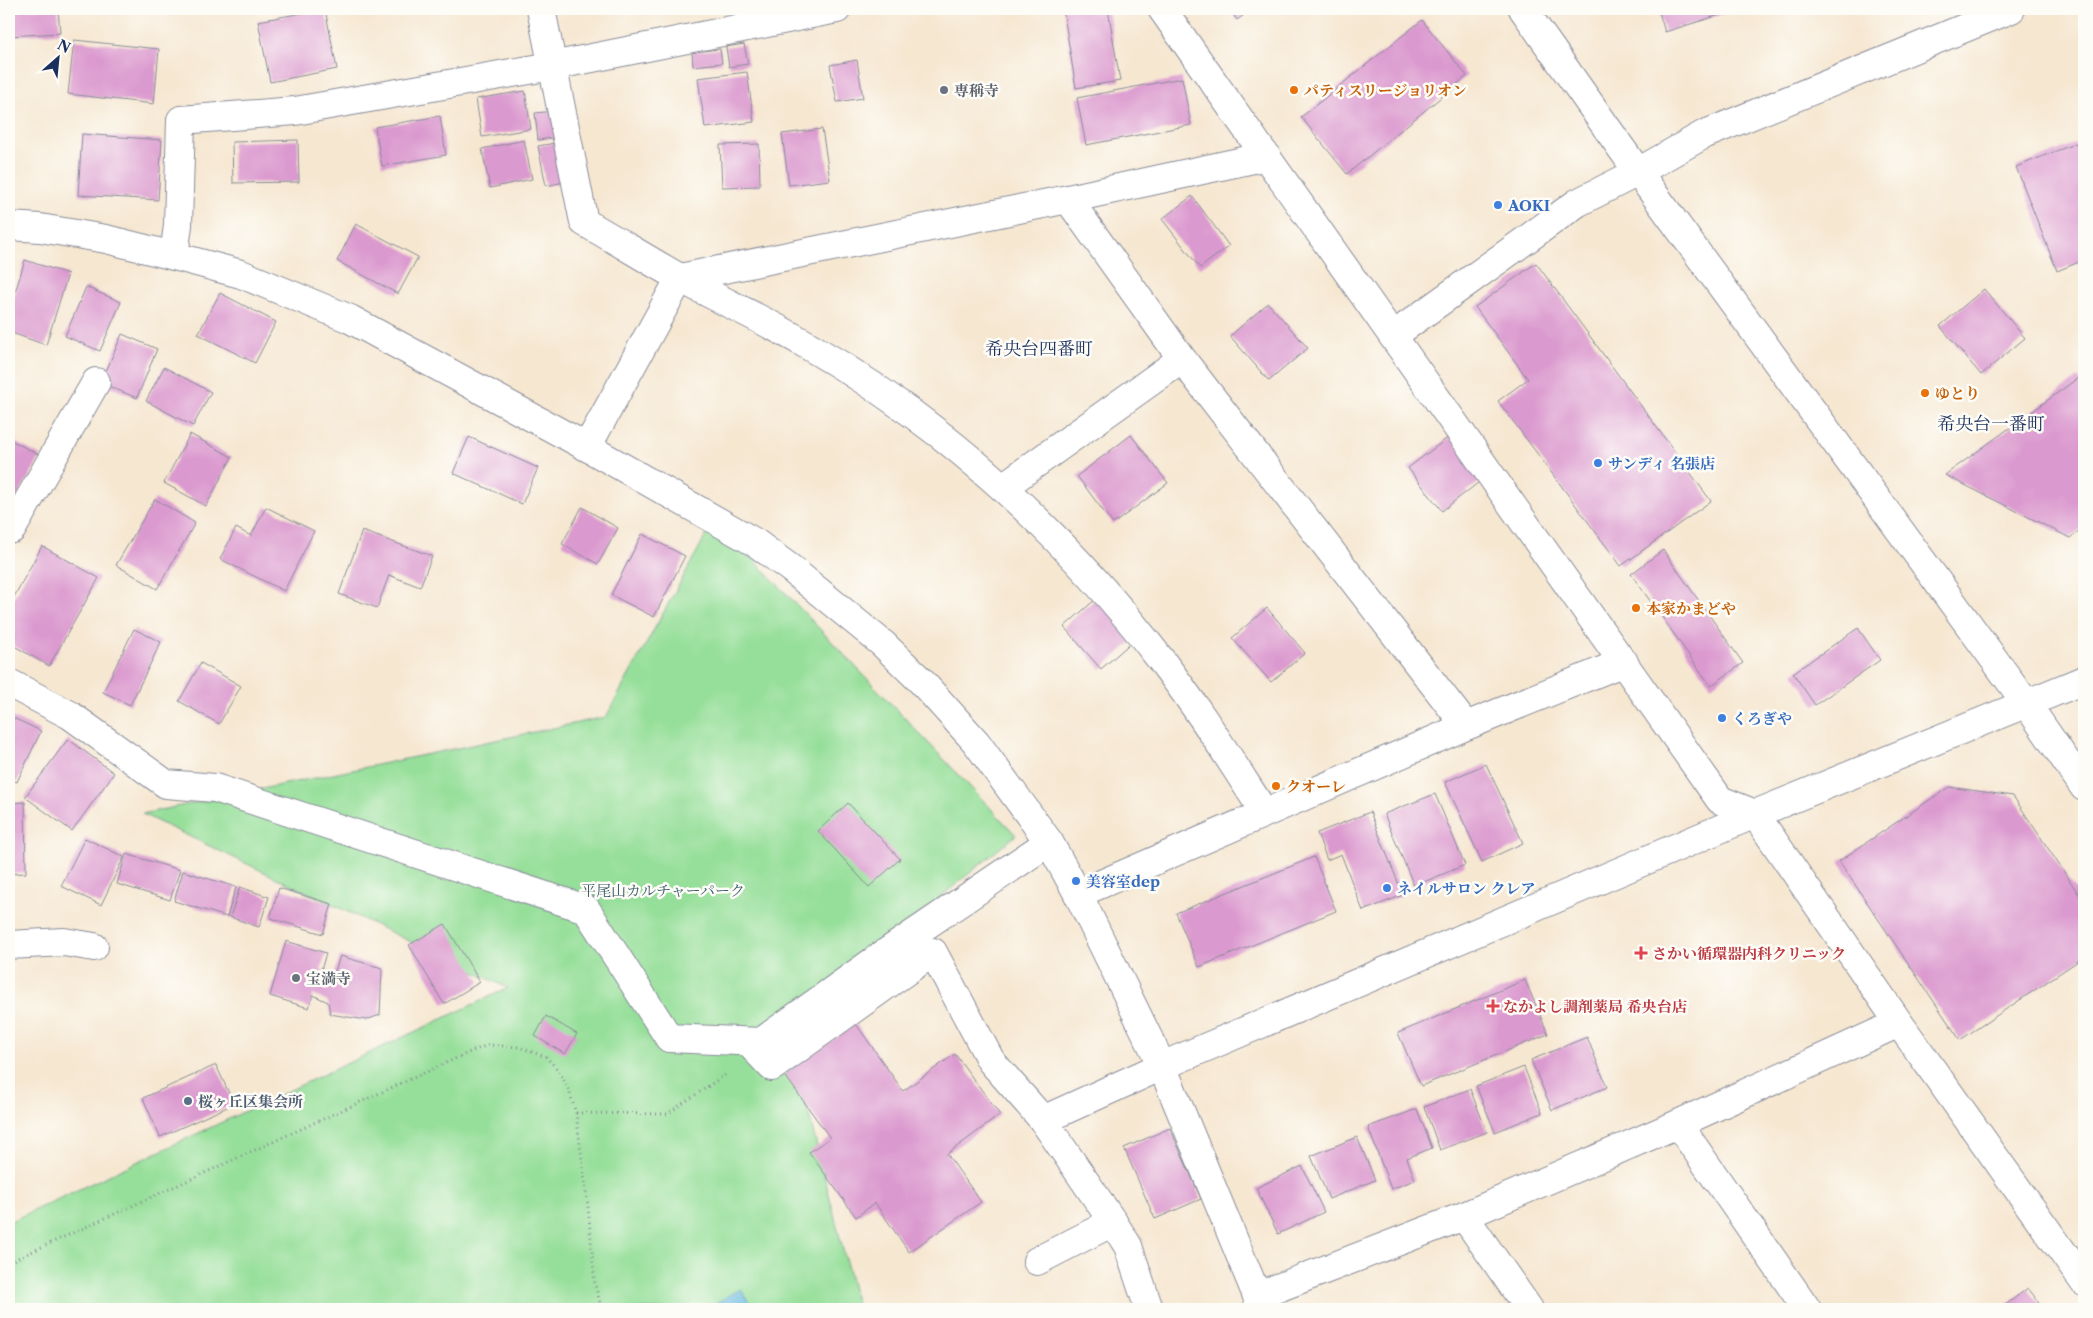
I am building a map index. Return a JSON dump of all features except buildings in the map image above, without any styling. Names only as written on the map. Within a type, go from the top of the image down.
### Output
[{"type":"street","points":[[541,9],[584,222],[680,278],[803,342],[886,396],[942,437],[1003,487],[1077,559],[1118,605],[1178,684],[1264,812]]},
{"type":"street","points":[[174,256],[178,225],[181,120],[295,111],[552,66],[837,9]]},
{"type":"street","points":[[1162,9],[1394,335],[1720,800],[1755,814],[1899,1023],[2084,1282]]},
{"type":"street","points":[[1523,9],[1638,172],[2026,703],[2084,787]]},
{"type":"street","points":[[1394,335],[1577,203],[1638,172],[1703,135],[2011,9]]},
{"type":"street","points":[[587,447],[680,278],[1068,199],[1267,156]]},
{"type":"street","points":[[1068,199],[1182,359],[1466,726]]},
{"type":"street","points":[[9,226],[40,228],[106,239],[241,274],[350,319],[587,447],[756,543],[884,644],[921,681],[976,742],[1050,842],[1078,894],[1162,1066],[1259,1303],[1678,1124],[1899,1023]]},
{"type":"street","points":[[1003,487],[1182,359]]},
{"type":"street","points":[[9,528],[12,529],[96,382]]},
{"type":"street","points":[[1078,894],[1466,726],[1624,662]]},
{"type":"street","points":[[1043,1120],[1162,1066],[1755,814],[2084,680]]},
{"type":"street","points":[[9,683],[70,715],[166,784],[215,788],[586,909],[669,1038],[754,1047],[878,958],[1050,842]]},
{"type":"street","points":[[9,945],[64,942],[94,947]]},
{"type":"street","points":[[754,1047],[772,1067],[933,952],[991,1062],[1043,1120],[1128,1246],[1149,1309]]},
{"type":"street","points":[[1678,1124],[1807,1309]]},
{"type":"street","points":[[1464,1216],[1529,1309]]},
{"type":"street","points":[[1038,1260],[1113,1222]]},
{"type":"path","points":[[9,1262],[488,1046],[519,1047],[546,1057],[558,1070],[568,1087],[576,1113],[588,1206],[595,1285],[602,1309]]},
{"type":"path","points":[[576,1113],[666,1114],[754,1047]]},
{"type":"green space","name":"平尾山カルチャーパーク","points":[[715,519],[1016,835],[786,1024],[858,1309],[9,1309],[9,1222],[508,988],[142,814],[606,717]]},
{"type":"water","points":[[741,1289],[753,1309],[705,1309]]},
{"type":"place","name":"専稱寺","points":[[944,90]]},
{"type":"place","name":"パティスリージョリオン","points":[[1294,90]]},
{"type":"place","name":"AOKI","points":[[1498,205]]},
{"type":"place","name":"ゆとり","points":[[1925,393]]},
{"type":"place","name":"サンディ 名張店","points":[[1598,463]]},
{"type":"place","name":"本家かまどや","points":[[1636,608]]},
{"type":"place","name":"くろぎや","points":[[1722,718]]},
{"type":"place","name":"クオーレ","points":[[1276,786]]},
{"type":"place","name":"美容室dep","points":[[1076,881]]},
{"type":"place","name":"ネイルサロン クレア","points":[[1387,888]]},
{"type":"place","name":"さかい循環器内科クリニック","points":[[1641,953]]},
{"type":"place","name":"宝満寺","points":[[296,978]]},
{"type":"place","name":"なかよし調剤薬局 希央台店","points":[[1493,1006]]},
{"type":"place","name":"桜ヶ丘区集会所","points":[[188,1101]]},
{"type":"district","name":"希央台四番町","points":[[1039,349]]},
{"type":"district","name":"希央台一番町","points":[[1991,424]]}]
